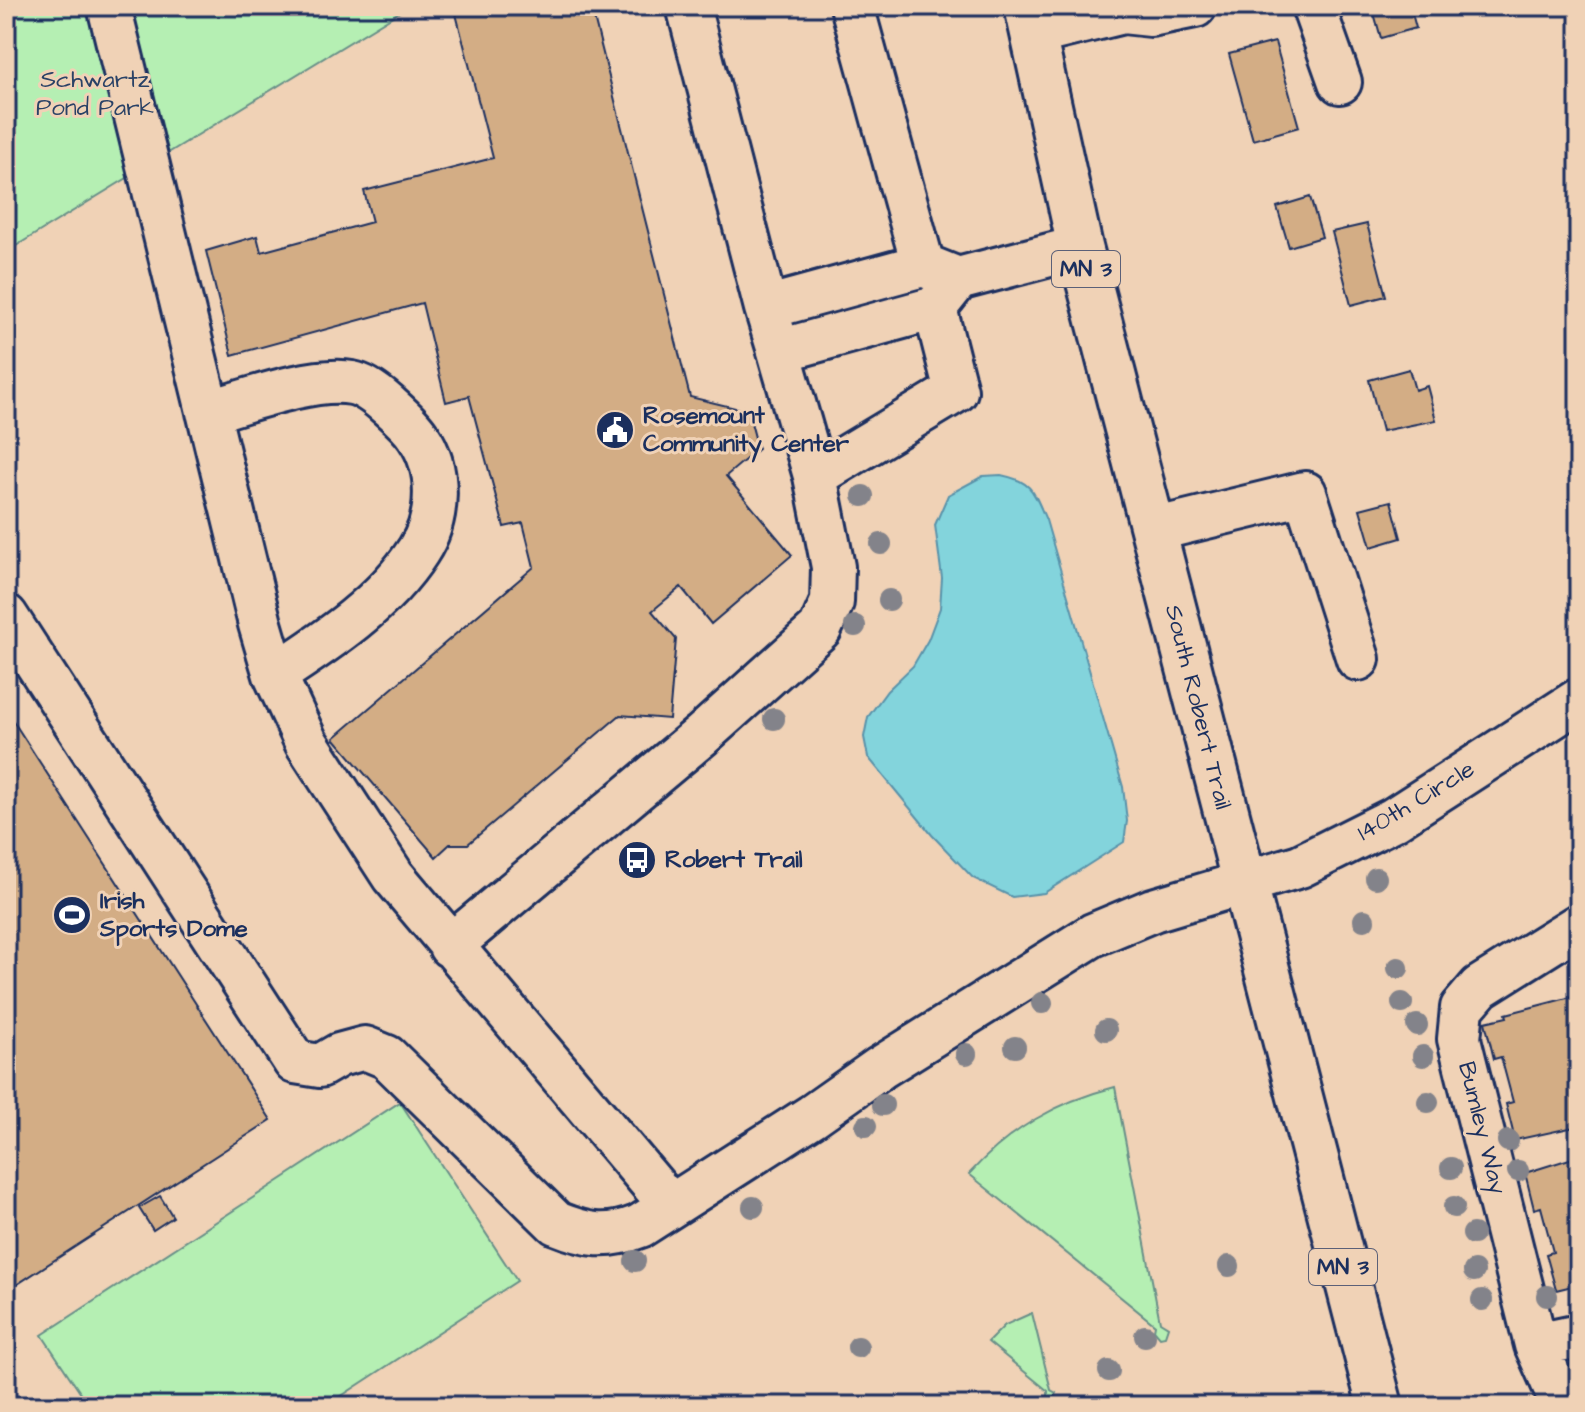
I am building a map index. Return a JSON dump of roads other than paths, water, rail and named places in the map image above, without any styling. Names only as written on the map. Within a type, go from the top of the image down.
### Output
[{"type":"main road","name":"South Robert Trail","points":[[1030,20],[1080,247],[1380,1406]]},
{"type":"street","points":[[109,6],[275,675],[314,754],[393,876],[671,1206]]},
{"type":"street","points":[[450,946],[702,735],[820,629],[832,602],[833,567],[815,476],[766,308],[688,6]]},
{"type":"street","points":[[815,476],[956,391],[939,284],[852,6]]},
{"type":"street","points":[[1030,20],[1125,9],[1151,15],[1195,6]]},
{"type":"street","points":[[1313,6],[1340,82]]},
{"type":"street","points":[[766,308],[939,284],[1080,247]]},
{"type":"street","points":[[779,351],[939,284]]},
{"type":"street","points":[[208,412],[294,388],[353,382],[398,414],[418,436],[430,459],[435,495],[432,522],[420,550],[398,577],[356,617],[275,675]]},
{"type":"street","points":[[1153,530],[1305,493],[1358,659]]},
{"type":"street","name":"140th Circle","points":[[6,616],[295,1062],[320,1066],[339,1055],[365,1048],[387,1057],[556,1223],[583,1233],[602,1235],[640,1226],[812,1116],[880,1068],[1093,935],[1153,910],[1300,866],[1394,819],[1579,700]]},
{"type":"street","name":"Bumley Way","points":[[1563,1406],[1536,1345],[1459,1039],[1462,1008],[1480,987],[1579,925]]},
{"type":"street","points":[[1536,1345],[1579,1336]]},
{"type":"water","points":[[1001,475],[1026,484],[1031,489],[1046,520],[1123,787],[1127,821],[1124,842],[1044,893],[1012,897],[973,878],[932,835],[868,757],[864,737],[868,717],[887,691],[913,666],[928,640],[940,608],[942,578],[935,525],[948,495],[983,476]]},
{"type":"place","name":"Rosemount Community Center","points":[[615,430]]},
{"type":"place","name":"Robert Trail","points":[[637,860]]},
{"type":"place","name":"Irish Sports Dome","points":[[72,915]]},
{"type":"park label","name":"Schwartz Pond Park","points":[[95,94]]}]
